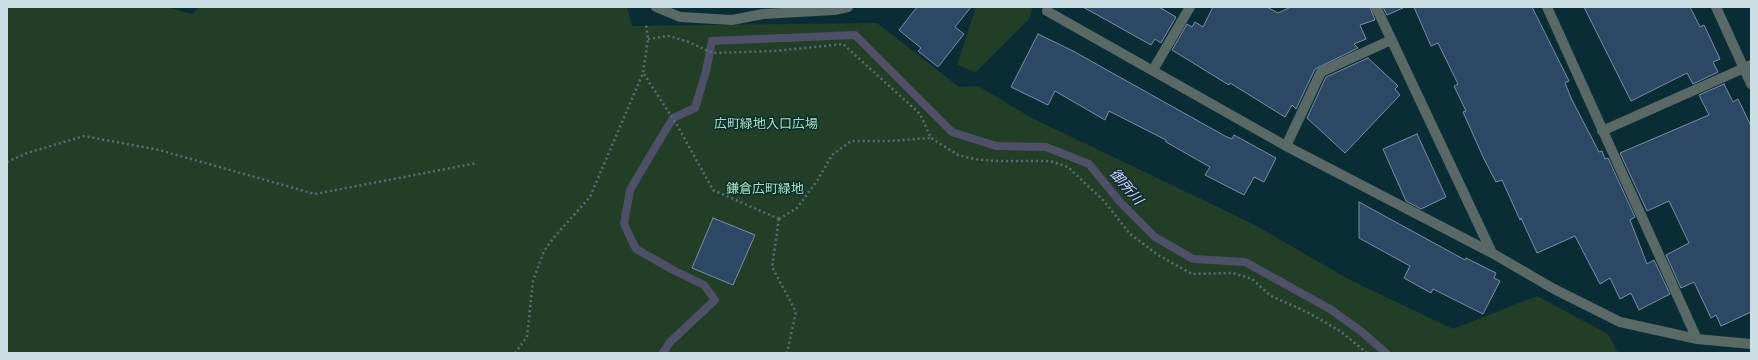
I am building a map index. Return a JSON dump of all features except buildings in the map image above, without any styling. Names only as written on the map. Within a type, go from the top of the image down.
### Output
[{"type":"street","points":[[656,7],[680,17],[732,20],[763,10],[834,10],[848,7]]},
{"type":"street","points":[[1048,7],[1047,12],[1153,70],[1286,146],[1492,252],[1554,289],[1620,322],[1697,339],[1751,344]]},
{"type":"street","points":[[1153,70],[1190,7]]},
{"type":"street","points":[[1376,7],[1492,252]]},
{"type":"street","points":[[1547,7],[1697,339]]},
{"type":"street","points":[[1716,7],[1747,66],[1751,84]]},
{"type":"street","points":[[1286,146],[1321,72],[1391,40]]},
{"type":"street","points":[[1602,131],[1747,66]]},
{"type":"path","points":[[515,353],[527,337],[533,281],[544,251],[555,236],[590,197],[643,73],[648,39],[646,22]]},
{"type":"path","points":[[648,39],[668,36],[689,42],[712,53],[775,51],[843,44],[920,114],[931,138],[958,155],[974,159],[1050,161],[1068,167],[1104,201],[1130,234],[1158,255],[1192,274],[1233,273],[1252,279],[1271,296],[1307,312],[1340,331],[1367,353]]},
{"type":"path","points":[[643,73],[677,126],[713,190],[779,219]]},
{"type":"path","points":[[7,162],[27,153],[84,136],[159,150],[315,194],[477,163]]},
{"type":"path","points":[[779,219],[797,208],[832,156],[851,141],[889,141],[931,138]]},
{"type":"path","points":[[779,219],[772,267],[796,312],[787,353]]},
{"type":"green space","points":[[7,7],[167,7],[192,14],[199,7],[627,7],[632,26],[877,23],[959,87],[978,86],[1032,118],[1253,224],[1350,280],[1453,329],[1537,296],[1608,334],[1618,353],[7,353]]},
{"type":"green space","points":[[976,7],[1033,7],[1029,19],[976,72],[957,65]]},
{"type":"waterway","name":"御所川","points":[[663,353],[670,342],[715,300],[704,285],[636,249],[624,224],[630,190],[673,118],[695,108],[706,71],[712,41],[855,35],[952,132],[996,146],[1046,147],[1089,164],[1121,203],[1155,237],[1193,259],[1245,262],[1330,309],[1362,332],[1386,353]]},
{"type":"park label","name":"広町緑地入口広場","points":[[766,124]]},
{"type":"park label","name":"鎌倉広町緑地","points":[[765,189]]}]
